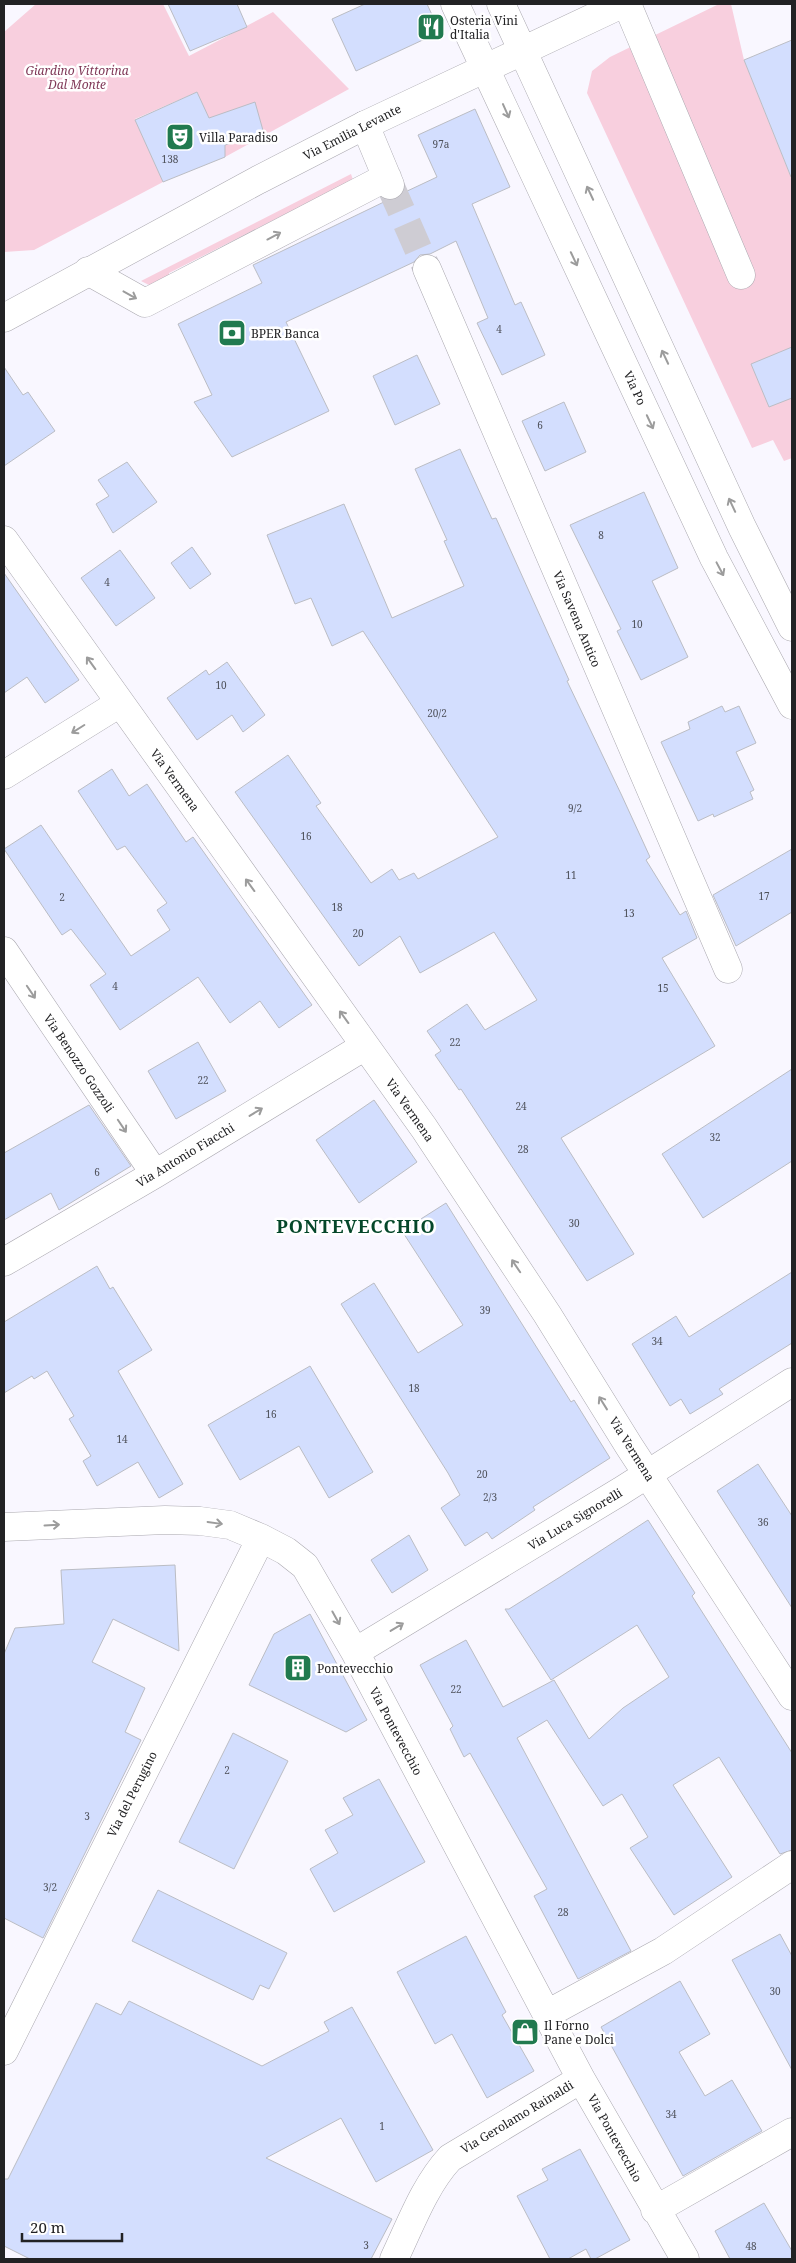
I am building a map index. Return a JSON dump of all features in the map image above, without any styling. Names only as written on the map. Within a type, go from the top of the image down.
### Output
[{"type":"street","name":"Via Po","points":[[455,4],[714,558],[792,705]]},
{"type":"street","points":[[501,4],[742,527],[792,627]]},
{"type":"street","name":"Via Emilia Levante","points":[[6,312],[88,271],[365,125],[622,4]]},
{"type":"street","points":[[627,4],[741,275]]},
{"type":"street","points":[[88,271],[145,303],[389,181],[365,125]]},
{"type":"street","name":"Via Savena Antico","points":[[427,269],[728,969]]},
{"type":"street","name":"Via Vermena","points":[[4,540],[424,1128],[547,1314],[792,1696]]},
{"type":"street","points":[[4,775],[120,703]]},
{"type":"street","name":"Via Benozzo Gozzoli","points":[[4,951],[155,1174]]},
{"type":"street","name":"Via Antonio Fiacchi","points":[[4,1262],[155,1174],[365,1046]]},
{"type":"street","name":"Via Luca Signorelli","points":[[355,1652],[648,1474],[792,1382]]},
{"type":"street","name":"Via Pontevecchio","points":[[4,1527],[165,1520],[200,1521],[230,1525],[261,1538],[286,1551],[305,1566],[355,1652],[581,2079],[685,2259]]},
{"type":"street","name":"Via del Perugino","points":[[4,2051],[261,1538]]},
{"type":"street","points":[[547,2014],[664,1951],[792,1865]]},
{"type":"street","name":"Via Gerolamo Rainaldi","points":[[394,2259],[438,2170],[450,2158],[581,2079]]},
{"type":"street","points":[[655,2210],[792,2132]]},
{"type":"green space","name":"Giardino Vittorina Dal Monte","points":[[36,4],[163,4],[189,56],[273,12],[349,89],[225,157],[197,92],[135,119],[163,182],[34,250],[4,252],[4,32]]},
{"type":"green space","points":[[719,4],[731,4],[744,60],[792,180],[792,458],[784,461],[773,440],[752,448],[587,93],[592,71],[610,57]]},
{"type":"green space","points":[[351,174],[353,180],[169,273],[169,276],[151,286],[141,281]]},
{"type":"building","points":[[168,4],[237,4],[247,27],[190,51]]},
{"type":"building","points":[[365,4],[427,4],[440,32],[356,71],[332,19]]},
{"type":"building","points":[[792,40],[792,176],[791,177],[744,60]]},
{"type":"building","name":"Villa Paradiso","points":[[197,92],[209,118],[255,102],[264,134],[225,145],[225,157],[163,182],[135,120]]},
{"type":"building","points":[[475,109],[510,187],[472,204],[515,305],[521,302],[545,355],[502,375],[477,323],[488,318],[456,241],[430,254],[420,255],[414,262],[286,322],[329,411],[232,457],[194,402],[212,395],[178,324],[262,283],[253,265],[388,200],[396,199],[403,193],[437,177],[418,135]]},
{"type":"building","points":[[792,347],[792,398],[769,407],[751,364]]},
{"type":"building","points":[[417,355],[440,404],[395,425],[373,376]]},
{"type":"building","points":[[4,367],[23,395],[28,392],[55,431],[4,466]]},
{"type":"building","points":[[564,402],[586,452],[545,471],[522,421]]},
{"type":"building","points":[[460,449],[492,519],[496,518],[569,680],[567,681],[650,857],[646,860],[680,915],[686,911],[697,938],[662,958],[715,1046],[561,1138],[634,1254],[587,1281],[461,1089],[459,1090],[435,1055],[441,1051],[427,1031],[467,1004],[485,1030],[537,1000],[494,932],[420,973],[400,936],[359,966],[235,792],[288,755],[321,803],[316,806],[371,883],[392,869],[399,880],[414,873],[418,879],[498,837],[363,631],[332,646],[311,598],[295,604],[267,535],[344,504],[392,618],[464,586],[444,541],[447,540],[415,469]]},
{"type":"building","points":[[127,462],[157,502],[113,533],[96,504],[109,496],[98,480]]},
{"type":"building","points":[[644,492],[678,568],[652,581],[688,657],[641,680],[617,631],[621,629],[570,525]]},
{"type":"building","points":[[192,547],[211,574],[190,589],[171,563]]},
{"type":"building","points":[[120,550],[155,598],[116,626],[81,578]]},
{"type":"building","points":[[4,573],[79,680],[45,703],[27,677],[4,693]]},
{"type":"building","points":[[227,662],[265,715],[243,732],[232,715],[197,740],[167,698],[206,670],[209,675]]},
{"type":"building","points":[[722,706],[725,712],[739,706],[756,743],[736,752],[754,790],[750,792],[753,799],[714,817],[713,814],[698,821],[661,742],[690,729],[688,722]]},
{"type":"building","points":[[112,769],[129,796],[147,784],[186,842],[193,837],[312,1005],[279,1028],[260,1001],[230,1023],[198,977],[120,1030],[90,985],[106,974],[71,929],[62,935],[4,849],[41,825],[131,956],[170,930],[157,910],[167,903],[125,846],[117,850],[78,791]]},
{"type":"building","points":[[792,849],[792,912],[736,946],[713,895]]},
{"type":"building","points":[[198,1042],[226,1091],[176,1119],[148,1071]]},
{"type":"building","points":[[792,1069],[792,1161],[703,1218],[662,1154]]},
{"type":"building","points":[[374,1100],[417,1162],[359,1203],[316,1140]]},
{"type":"building","points":[[89,1105],[131,1166],[59,1210],[51,1193],[4,1220],[4,1153]]},
{"type":"building","points":[[446,1203],[571,1402],[574,1400],[610,1458],[533,1507],[535,1510],[492,1539],[487,1532],[465,1546],[441,1508],[460,1495],[341,1304],[374,1283],[418,1353],[463,1325],[402,1231]]},
{"type":"building","points":[[97,1266],[110,1289],[113,1287],[152,1350],[118,1371],[183,1484],[159,1498],[138,1462],[97,1486],[83,1461],[91,1456],[69,1419],[74,1416],[47,1371],[34,1379],[32,1376],[4,1393],[4,1322]]},
{"type":"building","points":[[792,1272],[792,1343],[719,1389],[723,1394],[690,1414],[681,1399],[670,1406],[632,1344],[676,1316],[689,1337]]},
{"type":"building","points":[[310,1366],[373,1472],[329,1498],[299,1446],[240,1480],[208,1425]]},
{"type":"building","points":[[758,1464],[792,1516],[792,1608],[717,1491]]},
{"type":"building","points":[[648,1520],[695,1593],[692,1596],[792,1753],[792,1850],[780,1854],[719,1757],[673,1785],[732,1877],[674,1915],[630,1848],[648,1837],[622,1794],[603,1806],[547,1720],[517,1738],[631,1951],[578,1979],[534,1896],[547,1889],[470,1753],[464,1757],[450,1729],[453,1726],[420,1665],[466,1640],[503,1707],[554,1680],[589,1739],[623,1708],[669,1677],[637,1625],[551,1680],[505,1609],[509,1609]]},
{"type":"building","points":[[409,1535],[428,1570],[392,1593],[371,1560]]},
{"type":"building","points":[[175,1565],[179,1651],[113,1619],[92,1662],[145,1688],[125,1732],[141,1740],[43,1938],[4,1918],[4,1654],[15,1628],[64,1624],[61,1570]]},
{"type":"building","name":"Pontevecchio","points":[[310,1614],[367,1720],[346,1732],[249,1685],[274,1634]]},
{"type":"building","points":[[233,1733],[288,1761],[234,1869],[179,1842]]},
{"type":"building","points":[[379,1779],[425,1862],[334,1912],[310,1869],[338,1853],[325,1830],[353,1815],[343,1798]]},
{"type":"building","points":[[158,1890],[287,1953],[269,1989],[260,1985],[253,2000],[132,1941]]},
{"type":"building","points":[[780,1934],[792,1956],[792,2070],[732,1960]]},
{"type":"building","points":[[466,1936],[506,2012],[502,2015],[534,2071],[487,2098],[452,2034],[435,2044],[397,1972]]},
{"type":"building","points":[[680,1981],[710,2034],[679,2052],[705,2096],[732,2080],[762,2131],[683,2176],[601,2027]]},
{"type":"building","points":[[129,2001],[262,2066],[329,2031],[324,2022],[352,2007],[433,2150],[376,2182],[341,2118],[266,2158],[392,2219],[371,2259],[30,2259],[4,2246],[4,2179],[8,2179],[96,2003],[121,2015]]},
{"type":"building","points":[[580,2149],[630,2240],[595,2259],[591,2259],[586,2249],[568,2259],[550,2259],[517,2196],[548,2180],[542,2169]]},
{"type":"building","points":[[764,2203],[792,2251],[792,2259],[730,2259],[715,2231]]},
{"type":"tunnel","points":[[390,185],[427,269]]},
{"type":"place","name":"Osteria Vini d'Italia","points":[[431,27]]},
{"type":"place","name":"Villa Paradiso","points":[[180,137]]},
{"type":"place","name":"BPER Banca","points":[[232,333]]},
{"type":"place","name":"Pontevecchio","points":[[298,1668]]},
{"type":"place","name":"Il Forno Pane e Dolci","points":[[525,2032]]},
{"type":"district","name":"PONTEVECCHIO","points":[[356,1226]]}]
